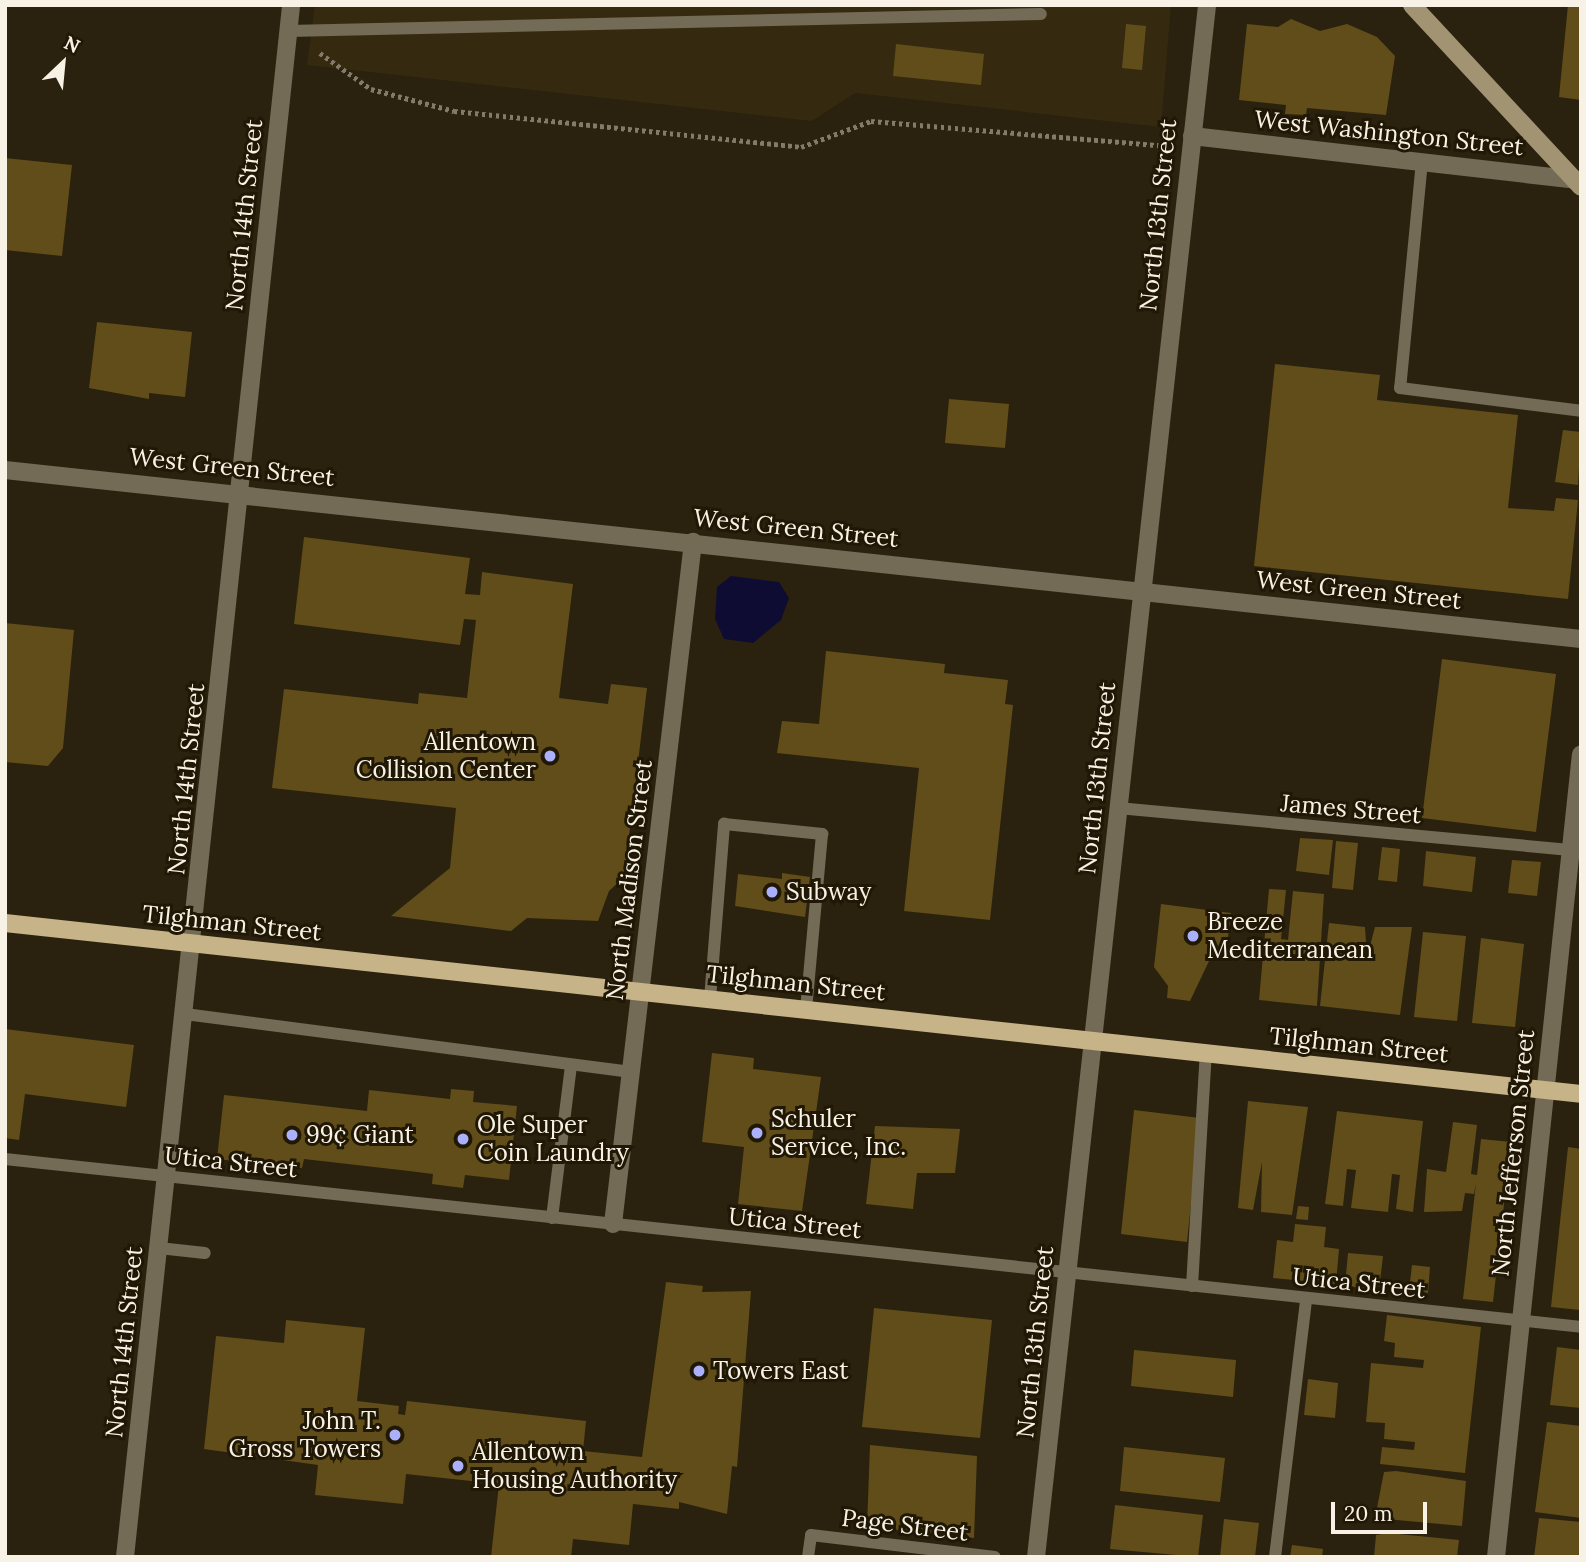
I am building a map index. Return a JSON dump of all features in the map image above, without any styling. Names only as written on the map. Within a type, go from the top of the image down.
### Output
[{"type":"main road","points":[[1412,5],[1578,182]]},
{"type":"main road","name":"Tilghman Street","points":[[5,923],[1581,1094]]},
{"type":"street","name":"North 14th Street","points":[[125,1557],[193,943],[291,5]]},
{"type":"street","name":"North 13th Street","points":[[1036,1557],[1207,5]]},
{"type":"street","name":"West Washington Street","points":[[1191,142],[1422,161],[1578,182]]},
{"type":"street","name":"West Green Street","points":[[5,470],[239,491],[1581,639]]},
{"type":"street","name":"North Madison Street","points":[[613,1224],[693,542]]},
{"type":"street","name":"North Jefferson Street","points":[[1496,1557],[1544,1090],[1576,851],[1581,754]]},
{"type":"lane","points":[[289,30],[1041,14]]},
{"type":"lane","points":[[1422,161],[1400,388],[1581,411]]},
{"type":"lane","name":"James Street","points":[[1118,808],[1576,851]]},
{"type":"lane","points":[[710,999],[724,824],[822,834],[806,1009]]},
{"type":"lane","points":[[185,1014],[631,1072]]},
{"type":"lane","points":[[1192,1286],[1206,1053]]},
{"type":"lane","points":[[552,1218],[570,1065]]},
{"type":"lane","name":"Utica Street","points":[[5,1159],[1581,1327]]},
{"type":"lane","points":[[159,1248],[205,1253]]},
{"type":"lane","points":[[1275,1557],[1306,1299]]},
{"type":"lane","name":"Page Street","points":[[808,1557],[811,1535],[995,1557]]},
{"type":"path","points":[[289,30],[371,89],[454,111],[801,147],[870,121],[1191,142]]},
{"type":"shaded area","points":[[315,5],[1171,5],[1161,127],[855,93],[812,121],[307,65]]},
{"type":"shaded area","points":[[731,576],[779,582],[789,598],[781,620],[753,643],[724,639],[715,619],[717,587]]},
{"type":"building","points":[[1568,5],[1581,5],[1581,100],[1559,97]]},
{"type":"building","points":[[1291,19],[1320,31],[1347,24],[1377,37],[1395,56],[1386,115],[1307,108],[1306,115],[1285,114],[1286,105],[1239,100],[1247,24],[1278,27]]},
{"type":"building","points":[[1126,24],[1146,26],[1142,70],[1122,68]]},
{"type":"building","points":[[896,44],[984,54],[981,85],[893,76]]},
{"type":"building","points":[[5,158],[72,165],[62,256],[5,250]]},
{"type":"building","points":[[97,322],[192,332],[185,397],[149,393],[149,399],[89,388]]},
{"type":"building","points":[[1275,364],[1380,375],[1377,400],[1518,415],[1508,508],[1554,511],[1556,498],[1578,500],[1568,599],[1254,566]]},
{"type":"building","points":[[949,399],[1009,404],[1005,448],[945,443]]},
{"type":"building","points":[[1563,430],[1581,432],[1578,485],[1555,482]]},
{"type":"building","name":"Allentown Collision Center","points":[[304,537],[470,558],[465,594],[480,595],[482,572],[573,584],[559,698],[608,704],[611,684],[647,688],[624,877],[609,891],[598,921],[527,918],[511,931],[391,916],[450,868],[456,808],[272,788],[284,689],[418,704],[419,693],[467,698],[476,620],[464,619],[460,645],[294,624]]},
{"type":"building","points":[[5,623],[74,630],[63,748],[48,766],[5,762]]},
{"type":"building","points":[[826,651],[945,664],[944,673],[1008,680],[1005,704],[1013,705],[990,920],[904,911],[919,768],[777,753],[782,721],[819,724]]},
{"type":"building","points":[[1442,659],[1556,674],[1536,832],[1422,818]]},
{"type":"building","points":[[1300,838],[1333,840],[1329,875],[1296,871]]},
{"type":"building","points":[[1336,841],[1358,843],[1353,890],[1332,888]]},
{"type":"building","points":[[1382,847],[1400,849],[1397,882],[1378,880]]},
{"type":"building","points":[[1426,851],[1476,857],[1472,892],[1423,886]]},
{"type":"building","points":[[1512,860],[1541,862],[1537,896],[1508,893]]},
{"type":"building","name":"Subway","points":[[782,873],[810,877],[805,917],[735,906],[738,874],[782,879]]},
{"type":"building","points":[[1269,889],[1286,890],[1281,939],[1288,940],[1293,891],[1324,894],[1317,1006],[1259,1000]]},
{"type":"building","name":"Breeze Mediterranean","points":[[1161,904],[1231,913],[1225,961],[1210,959],[1190,1001],[1167,998],[1168,986],[1154,967]]},
{"type":"building","points":[[1329,923],[1365,927],[1367,957],[1375,927],[1412,927],[1400,1015],[1320,1006]]},
{"type":"building","points":[[1423,932],[1466,936],[1457,1021],[1414,1017]]},
{"type":"building","points":[[1481,938],[1524,944],[1515,1027],[1472,1023]]},
{"type":"building","points":[[5,1029],[134,1045],[126,1107],[25,1094],[19,1140],[5,1138]]},
{"type":"building","name":"Schuler Service, Inc.","points":[[712,1053],[754,1058],[753,1069],[821,1077],[802,1211],[738,1204],[744,1147],[702,1142]]},
{"type":"building","points":[[451,1089],[474,1091],[473,1102],[517,1106],[509,1180],[465,1175],[463,1188],[432,1184],[433,1174],[409,1171],[304,1159],[302,1168],[217,1159],[224,1095],[367,1111],[369,1090],[450,1099]]},
{"type":"building","points":[[1248,1101],[1308,1107],[1292,1215],[1261,1212],[1262,1162],[1253,1210],[1238,1208]]},
{"type":"building","points":[[1134,1110],[1200,1118],[1187,1242],[1121,1234]]},
{"type":"building","points":[[1337,1111],[1423,1121],[1413,1212],[1396,1209],[1400,1175],[1392,1174],[1388,1212],[1351,1208],[1356,1170],[1347,1169],[1343,1206],[1325,1204]]},
{"type":"building","points":[[1453,1122],[1477,1125],[1471,1174],[1477,1175],[1481,1139],[1511,1142],[1493,1302],[1463,1299],[1476,1183],[1474,1194],[1465,1193],[1462,1211],[1424,1212],[1427,1169],[1446,1172]]},
{"type":"building","points":[[875,1126],[960,1129],[955,1173],[917,1173],[913,1209],[866,1204]]},
{"type":"building","points":[[1568,1147],[1581,1149],[1580,1310],[1551,1307]]},
{"type":"building","points":[[1298,1206],[1309,1207],[1308,1220],[1296,1219]]},
{"type":"building","points":[[1295,1224],[1326,1227],[1324,1247],[1339,1249],[1336,1284],[1273,1278],[1277,1240],[1293,1242]]},
{"type":"building","points":[[1348,1253],[1383,1256],[1379,1290],[1345,1286]]},
{"type":"building","points":[[1412,1265],[1430,1267],[1428,1293],[1409,1291]]},
{"type":"building","name":"John T. Gross Towers","points":[[666,1282],[703,1286],[702,1292],[751,1291],[737,1467],[732,1466],[727,1514],[679,1502],[679,1509],[633,1504],[629,1545],[573,1539],[571,1557],[491,1557],[499,1484],[406,1474],[403,1504],[315,1495],[318,1465],[204,1449],[216,1336],[284,1343],[286,1320],[365,1328],[357,1401],[399,1406],[398,1414],[405,1415],[407,1401],[586,1421],[583,1451],[642,1457]]},
{"type":"building","points":[[874,1308],[992,1320],[980,1438],[862,1427]]},
{"type":"building","points":[[1387,1315],[1481,1327],[1465,1473],[1380,1464],[1382,1447],[1414,1450],[1415,1442],[1384,1439],[1385,1423],[1366,1422],[1371,1363],[1423,1368],[1424,1360],[1394,1357],[1395,1343],[1384,1341]]},
{"type":"building","points":[[1557,1347],[1581,1350],[1581,1408],[1550,1405]]},
{"type":"building","points":[[1134,1350],[1236,1360],[1233,1397],[1131,1386]]},
{"type":"building","points":[[1308,1379],[1338,1383],[1335,1418],[1304,1415]]},
{"type":"building","points":[[1547,1422],[1581,1426],[1581,1518],[1535,1512]]},
{"type":"building","points":[[870,1445],[977,1456],[974,1538],[867,1527]]},
{"type":"building","points":[[1124,1447],[1225,1458],[1220,1502],[1120,1491]]},
{"type":"building","points":[[1396,1471],[1466,1481],[1462,1526],[1375,1518],[1384,1472]]},
{"type":"building","points":[[1115,1505],[1203,1515],[1198,1557],[1110,1549]]},
{"type":"building","points":[[1539,1518],[1581,1522],[1581,1557],[1534,1557]]},
{"type":"building","points":[[1224,1519],[1259,1523],[1255,1557],[1220,1557]]},
{"type":"building","points":[[1388,1533],[1459,1540],[1457,1557],[1374,1557],[1376,1535]]},
{"type":"building","points":[[1292,1545],[1323,1549],[1322,1557],[1290,1557]]},
{"type":"place","name":"Allentown Collision Center","points":[[550,756]]},
{"type":"place","name":"Subway","points":[[772,892]]},
{"type":"place","name":"Breeze Mediterranean","points":[[1193,936]]},
{"type":"place","name":"Schuler Service, Inc.","points":[[757,1133]]},
{"type":"place","name":"99¢ Giant","points":[[292,1135]]},
{"type":"place","name":"Ole Super Coin Laundry","points":[[463,1139]]},
{"type":"place","name":"Towers East","points":[[699,1371]]},
{"type":"place","name":"John T. Gross Towers","points":[[395,1435]]},
{"type":"place","name":"Allentown Housing Authority","points":[[458,1466]]}]
